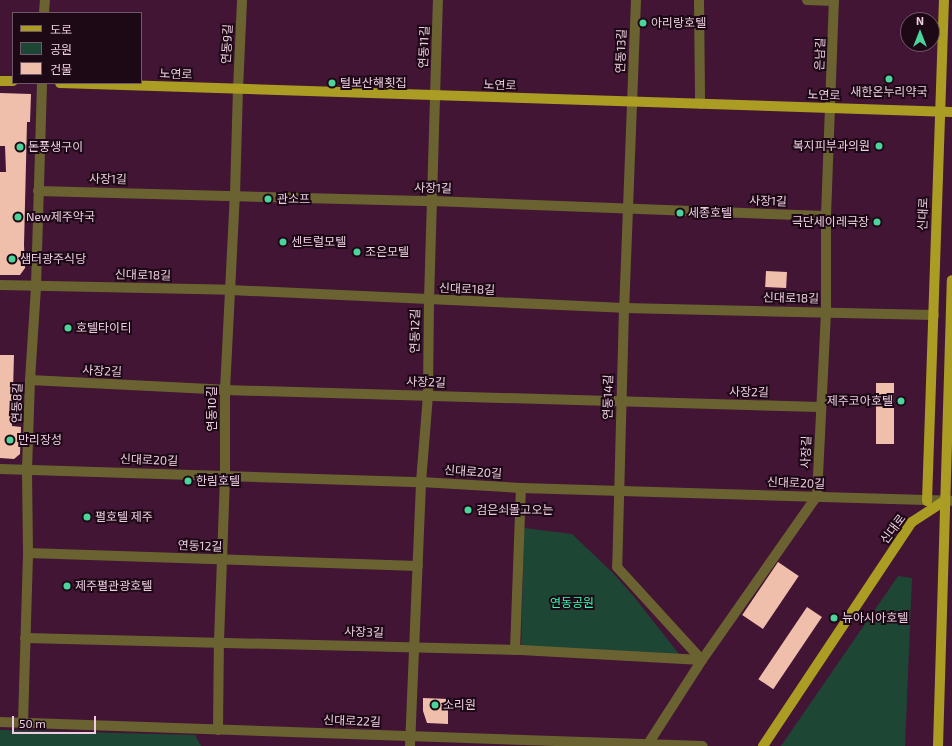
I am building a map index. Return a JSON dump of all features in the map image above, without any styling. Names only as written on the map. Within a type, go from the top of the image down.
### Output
[{"type":"main road","name":"신대로","points":[[927,501],[944,0]]},
{"type":"main road","points":[[0,81],[12,81]]},
{"type":"main road","name":"노연로","points":[[90,84],[952,112]]},
{"type":"main road","points":[[938,746],[948,501],[952,280]]},
{"type":"main road","name":"신대로","points":[[763,746],[912,522],[948,501]]},
{"type":"street","points":[[44,12],[45,0]]},
{"type":"street","name":"연동9길","points":[[238,89],[242,0]]},
{"type":"street","name":"연동11길","points":[[435,95],[438,0]]},
{"type":"street","name":"연동13길","points":[[633,102],[636,0]]},
{"type":"street","points":[[699,0],[700,104]]},
{"type":"street","points":[[807,0],[834,0]]},
{"type":"street","name":"은남길","points":[[831,108],[834,0]]},
{"type":"street","name":"연동8길","points":[[23,723],[28,554],[30,380],[36,286],[42,84]]},
{"type":"street","name":"연동10길","points":[[218,730],[219,641],[225,475],[225,390],[236,195],[238,89]]},
{"type":"street","name":"연동12길","points":[[410,741],[421,482],[428,395],[429,300],[435,95]]},
{"type":"street","name":"연동14길","points":[[633,102],[627,209],[617,566],[702,660]]},
{"type":"street","name":"사장길","points":[[817,496],[820,407],[826,312],[826,216],[831,108]]},
{"type":"street","name":"사장1길","points":[[38,191],[432,201],[826,216]]},
{"type":"street","name":"신대로18길","points":[[0,285],[230,290],[624,308],[934,315]]},
{"type":"street","name":"사장2길","points":[[30,380],[225,390],[820,407]]},
{"type":"street","name":"신대로20길","points":[[0,469],[225,475],[421,482],[521,488],[948,501]]},
{"type":"street","points":[[515,650],[521,488]]},
{"type":"street","points":[[648,744],[702,660],[817,496]]},
{"type":"street","name":"연동12길","points":[[28,554],[418,566]]},
{"type":"street","name":"사장3길","points":[[25,638],[415,646],[702,660]]},
{"type":"street","name":"신대로22길","points":[[0,722],[218,730],[410,741],[703,746]]},
{"type":"green space","name":"연동공원","points":[[524,528],[572,534],[614,574],[683,659],[521,650]]},
{"type":"green space","points":[[898,576],[912,578],[905,746],[781,746]]},
{"type":"green space","points":[[0,730],[195,735],[201,746],[0,746]]},
{"type":"building","points":[[0,93],[31,94],[30,122],[27,122],[24,245],[25,268],[20,275],[0,275],[0,172],[6,172],[5,146],[0,146]]},
{"type":"building","points":[[766,271],[787,272],[786,288],[765,287]]},
{"type":"building","points":[[0,355],[14,355],[12,426],[21,427],[20,454],[14,459],[0,458]]},
{"type":"building","points":[[876,383],[894,383],[894,444],[876,444]]},
{"type":"building","points":[[778,562],[799,576],[763,629],[742,615]]},
{"type":"building","points":[[807,607],[822,617],[773,689],[758,679]]},
{"type":"building","name":"소리원","points":[[423,698],[448,699],[448,724],[427,723],[423,711]]},
{"type":"place","name":"아리랑호텔","points":[[643,23]]},
{"type":"place","name":"새한온누리약국","points":[[889,79]]},
{"type":"place","name":"털보산해횟집","points":[[332,83]]},
{"type":"place","name":"복지피부과의원","points":[[879,146]]},
{"type":"place","name":"돈풍생구이","points":[[20,147]]},
{"type":"place","name":"관소프","points":[[268,199]]},
{"type":"place","name":"세종호텔","points":[[680,213]]},
{"type":"place","name":"New제주약국","points":[[18,217]]},
{"type":"place","name":"극단세이레극장","points":[[877,222]]},
{"type":"place","name":"센트럴모텔","points":[[283,242]]},
{"type":"place","name":"조은모텔","points":[[357,252]]},
{"type":"place","name":"샘터광주식당","points":[[12,259]]},
{"type":"place","name":"호텔타이티","points":[[68,328]]},
{"type":"place","name":"제주코아호텔","points":[[901,401]]},
{"type":"place","name":"만리장성","points":[[10,440]]},
{"type":"place","name":"한림호텔","points":[[188,481]]},
{"type":"place","name":"검은쇠몰고오는","points":[[468,510]]},
{"type":"place","name":"펄호텔 제주","points":[[87,517]]},
{"type":"place","name":"제주펄관광호텔","points":[[67,586]]},
{"type":"place","name":"뉴아시아호텔","points":[[834,618]]},
{"type":"place","name":"소리원","points":[[435,705]]}]
